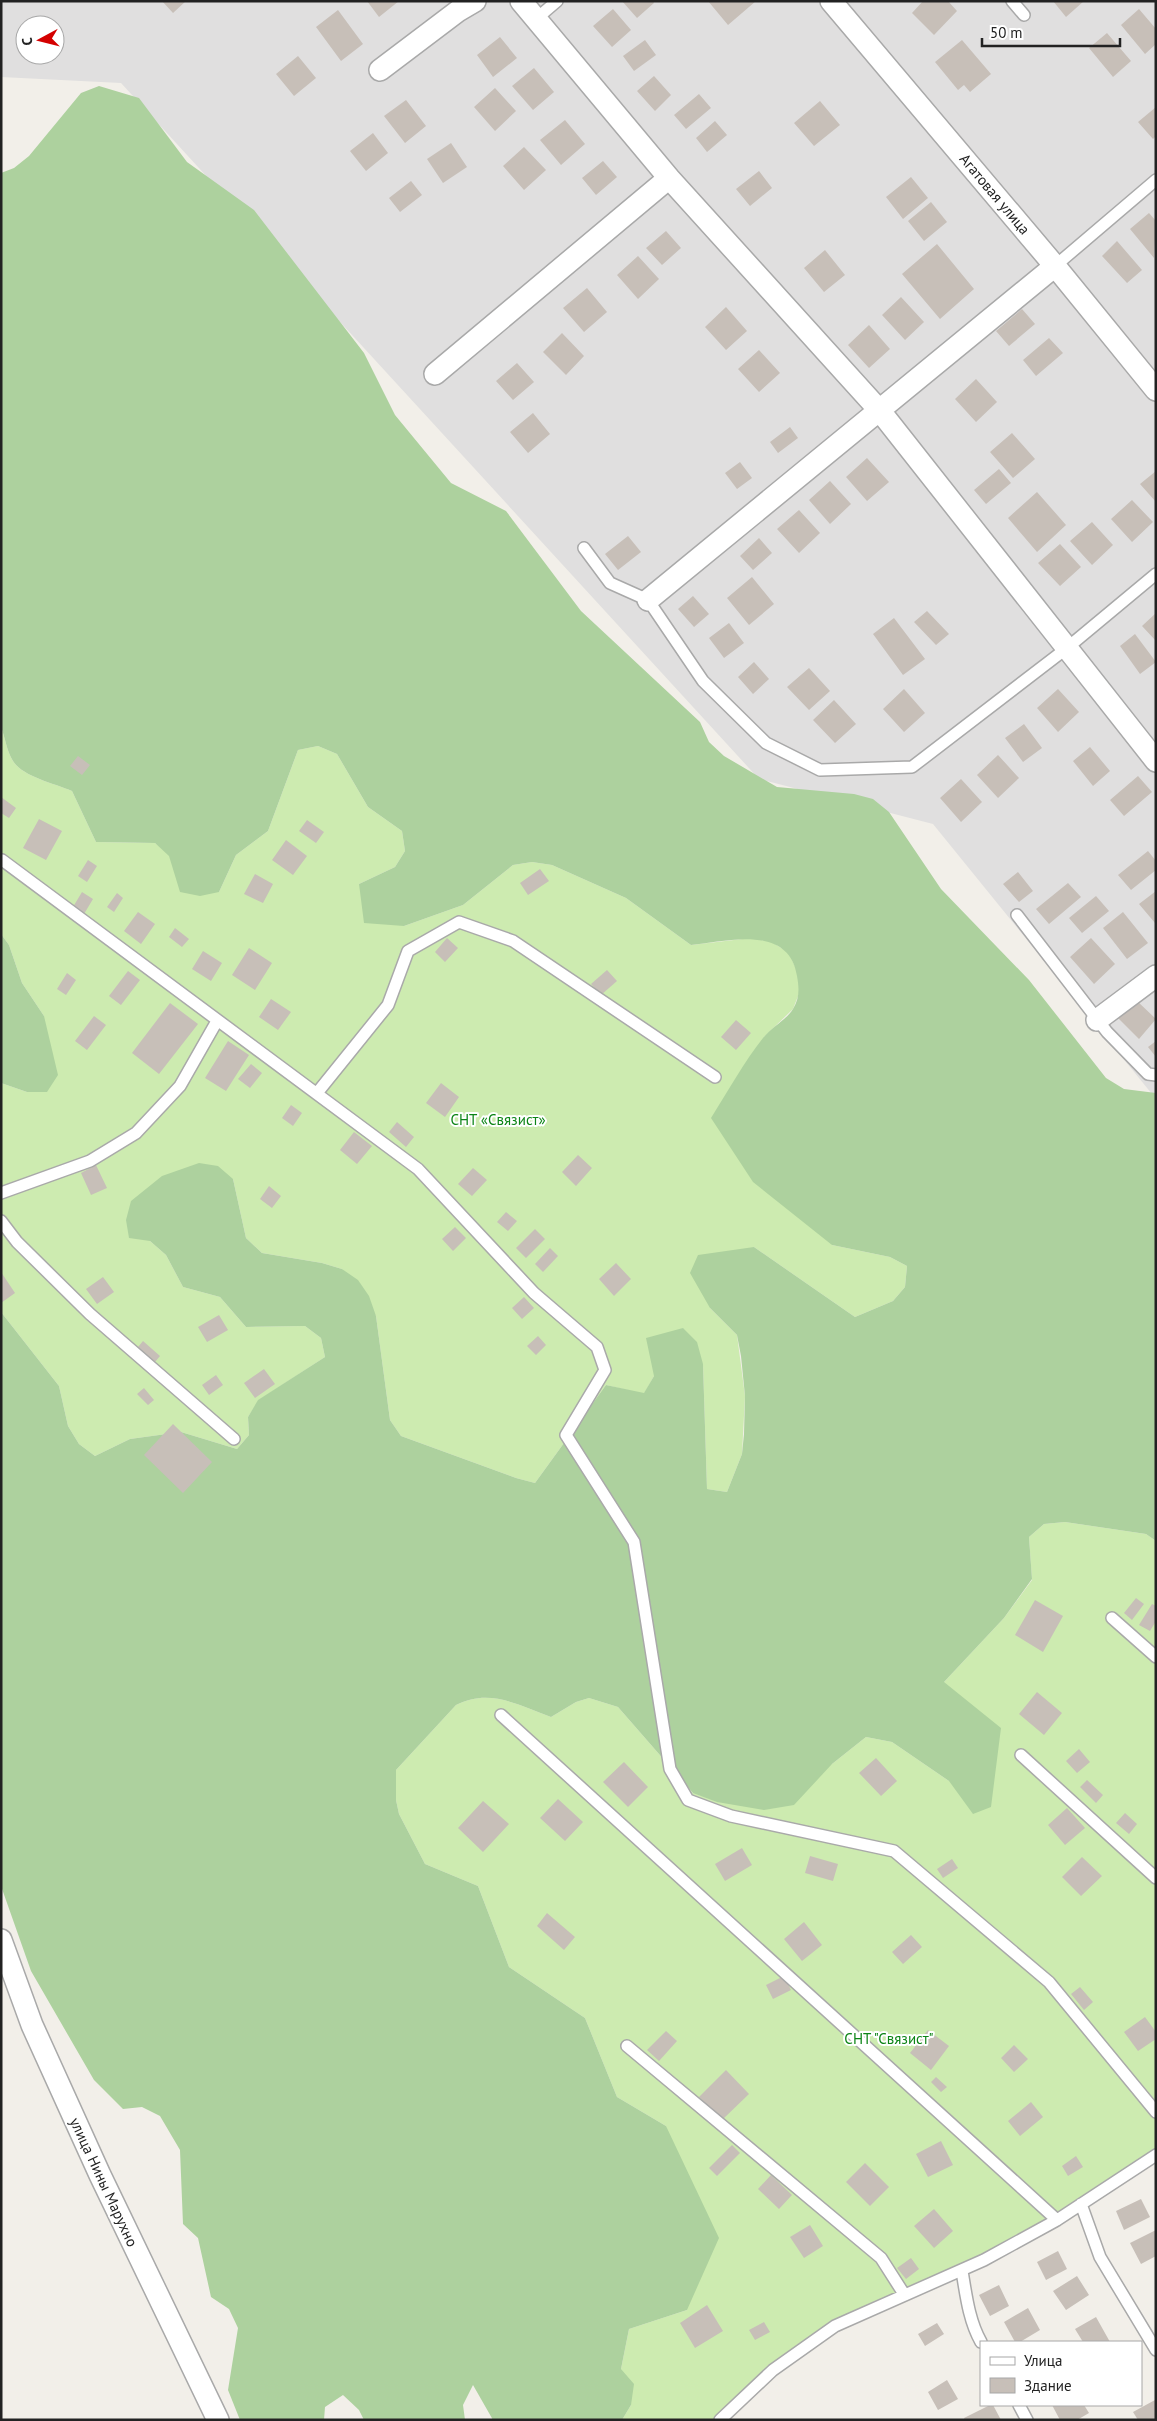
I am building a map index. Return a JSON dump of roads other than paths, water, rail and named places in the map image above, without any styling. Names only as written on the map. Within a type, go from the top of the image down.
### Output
[{"type":"street","points":[[380,70],[458,11],[475,1]]},
{"type":"street","points":[[521,1],[668,178],[880,411],[1156,761]]},
{"type":"street","name":"Агатовая улица","points":[[831,1],[1056,266],[1156,390]]},
{"type":"street","points":[[435,374],[668,178]]},
{"type":"street","points":[[648,600],[1056,266]]},
{"type":"street","points":[[1097,1020],[1156,976]]},
{"type":"street","name":"улица Нины Марухно","points":[[1,1940],[32,2025],[100,2174],[218,2420]]},
{"type":"lane","points":[[536,19],[557,1]]},
{"type":"lane","points":[[1012,1],[1024,15]]},
{"type":"lane","points":[[1056,266],[1156,180]]},
{"type":"lane","points":[[584,548],[610,583],[648,600],[703,681],[766,743],[820,770],[912,767],[1066,648],[1156,574]]},
{"type":"lane","points":[[2,860],[418,1169],[534,1293],[597,1347],[605,1370],[566,1435],[634,1542],[670,1769],[688,1800],[731,1816],[894,1851],[1049,1982],[1156,2112]]},
{"type":"lane","points":[[1016,915],[1097,1020],[1148,1074],[1156,1075]]},
{"type":"lane","points":[[317,1093],[388,1005],[408,951],[459,922],[513,941],[715,1078]]},
{"type":"lane","points":[[1,1193],[90,1161],[136,1133],[180,1086],[217,1021]]},
{"type":"lane","points":[[1,1221],[17,1242],[90,1314],[234,1439]]},
{"type":"lane","points":[[1112,1618],[1156,1657]]},
{"type":"lane","points":[[501,1715],[1058,2220]]},
{"type":"lane","points":[[1021,1755],[1156,1878]]},
{"type":"lane","points":[[627,2046],[881,2258],[904,2294]]},
{"type":"lane","points":[[720,2420],[773,2370],[835,2326],[904,2294],[962,2271],[1058,2220],[1156,2155]]},
{"type":"lane","points":[[1081,2204],[1100,2257],[1156,2350]]},
{"type":"lane","points":[[962,2271],[975,2333],[980,2341]]},
{"type":"lane","points":[[1020,2406],[1027,2420]]},
{"type":"park label","name":"СНТ «Связист»","points":[[498,1119]]},
{"type":"park label","name":"СНТ \"Связист\"","points":[[889,2038]]}]
